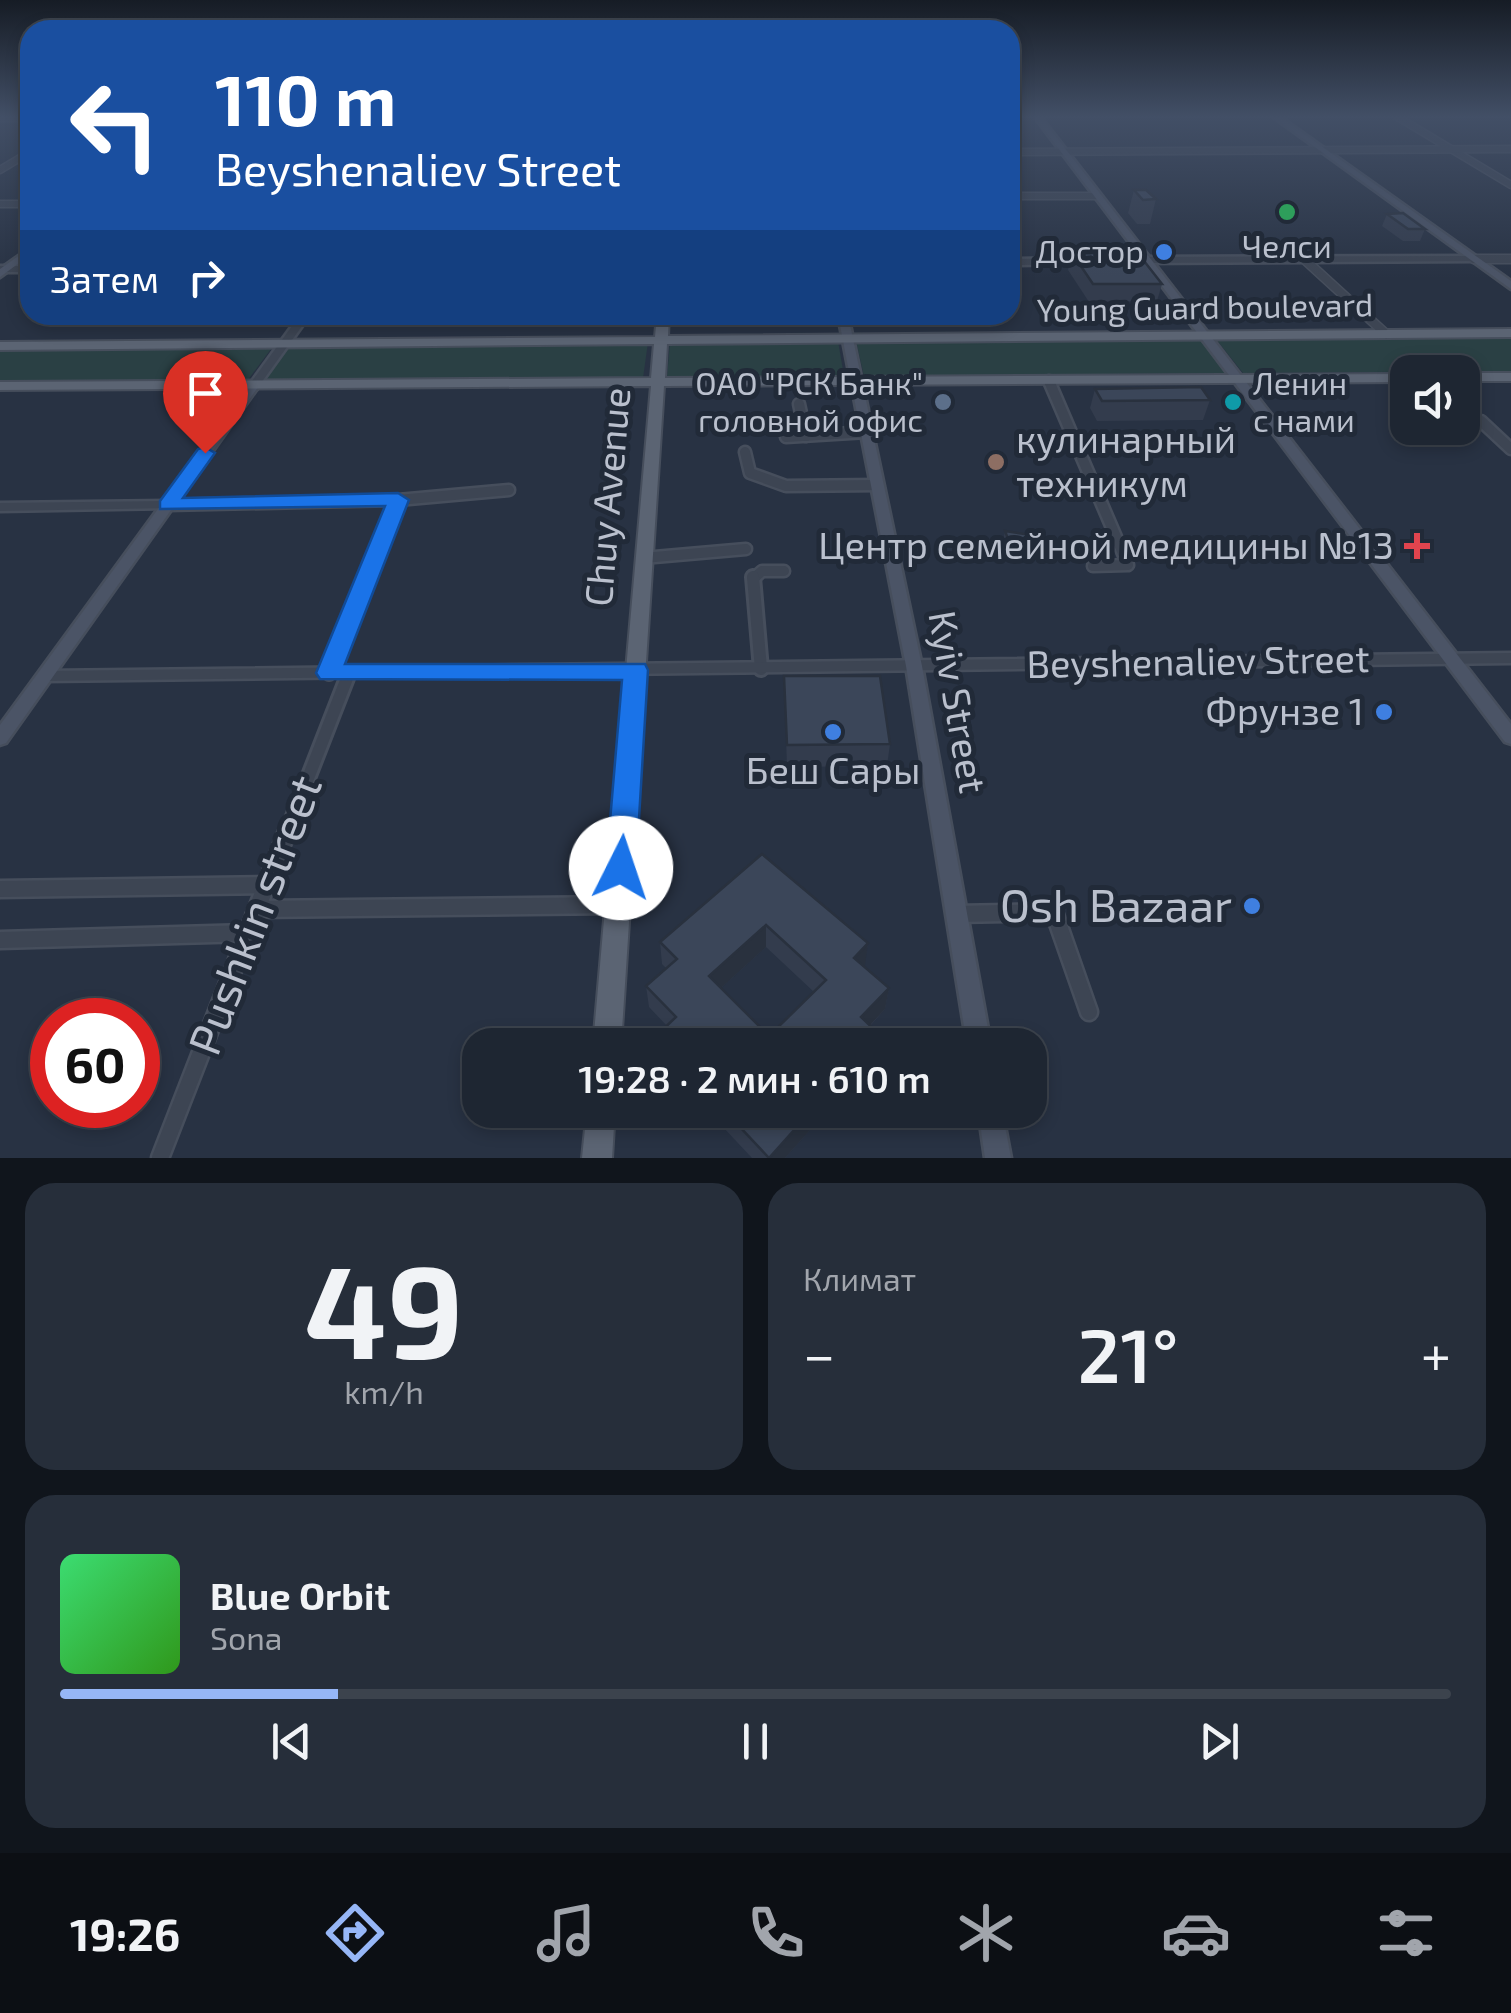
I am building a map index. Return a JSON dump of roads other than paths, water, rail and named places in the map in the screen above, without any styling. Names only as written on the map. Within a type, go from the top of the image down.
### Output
[{"type":"main road","points":[[1078,170],[1511,737]]},
{"type":"main road","points":[[1351,170],[1511,286]]},
{"type":"main road","name":"Chuy Avenue","points":[[608,1028],[663,325]]},
{"type":"main road","name":"Kyiv Street","points":[[845,325],[914,666],[975,1028]]},
{"type":"main road","name":"Young Guard boulevard","points":[[0,346],[1511,332]]},
{"type":"main road","points":[[1480,378],[1511,377]]},
{"type":"main road","name":"Young Guard boulevard","points":[[0,386],[252,388],[1390,378]]},
{"type":"main road","points":[[0,738],[252,388]]},
{"type":"main road","points":[[597,1158],[600,1128]]},
{"type":"main road","points":[[993,1128],[998,1158]]},
{"type":"street","points":[[1486,170],[1511,185]]},
{"type":"street","points":[[1020,196],[1098,196]]},
{"type":"street","points":[[1304,258],[1386,334]]},
{"type":"street","points":[[1119,261],[1511,258]]},
{"type":"street","points":[[1020,262],[1100,261]]},
{"type":"street","points":[[252,388],[298,325]]},
{"type":"street","points":[[1048,380],[1128,565],[1093,566]]},
{"type":"street","points":[[799,404],[806,436]]},
{"type":"street","points":[[1481,421],[1511,449]]},
{"type":"street","points":[[786,437],[867,432]]},
{"type":"street","points":[[745,452],[750,472],[781,485],[878,485]]},
{"type":"street","points":[[0,507],[398,500],[509,490]]},
{"type":"street","points":[[328,673],[398,500]]},
{"type":"street","points":[[643,558],[746,549]]},
{"type":"street","points":[[761,669],[753,576],[762,571],[784,571]]},
{"type":"street","name":"Beyshenaliev Street","points":[[45,676],[1511,658]]},
{"type":"street","name":"Pushkin street","points":[[160,1158],[349,672]]},
{"type":"street","points":[[0,889],[267,885]]},
{"type":"street","points":[[258,909],[618,905]]},
{"type":"street","points":[[956,914],[1054,912],[1090,1012]]},
{"type":"street","points":[[0,940],[249,934]]},
{"type":"place","name":"Челси","points":[[1287,212]]},
{"type":"place","name":"Достор","points":[[1164,252]]},
{"type":"place","name":"ОАО \"РСК Банк\" головной офис","points":[[943,402]]},
{"type":"place","name":"Ленин с нами","points":[[1233,402]]},
{"type":"place","name":"кулинарный техникум","points":[[996,462]]},
{"type":"place","name":"Центр семейной медицины №13","points":[[1417,546]]},
{"type":"place","name":"Фрунзе 1","points":[[1384,712]]},
{"type":"place","name":"Беш Сары","points":[[833,732]]},
{"type":"place","name":"Osh Bazaar","points":[[1252,906]]}]
